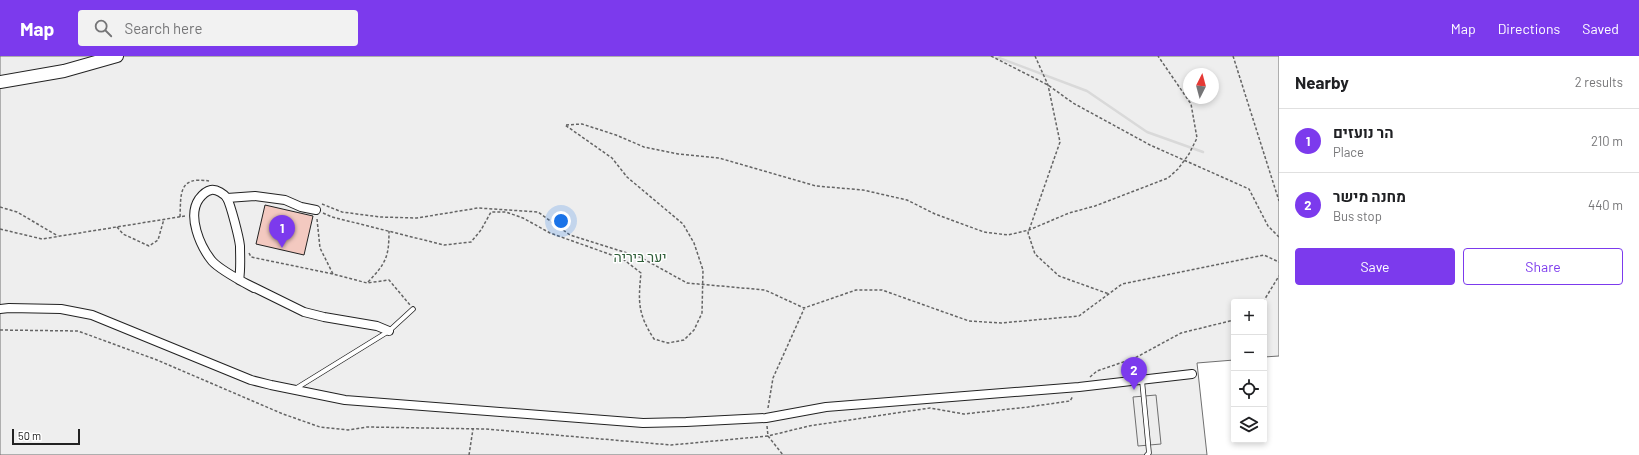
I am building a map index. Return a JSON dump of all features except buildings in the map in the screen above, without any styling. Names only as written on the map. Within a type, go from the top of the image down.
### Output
[{"type":"main road","points":[[0,82],[64,71],[117,56]]},
{"type":"street","points":[[239,280],[240,244],[227,198],[221,192],[212,190],[202,194],[196,204],[194,214],[201,243],[213,262],[239,280],[254,288]]},
{"type":"street","points":[[227,198],[255,196],[285,200],[301,207],[316,210]]},
{"type":"street","points":[[239,280],[304,312],[377,326],[389,331]]},
{"type":"street","points":[[0,309],[61,309],[92,314],[251,380],[346,400],[643,423],[766,418],[826,407],[1079,388],[1192,374]]},
{"type":"lane","points":[[293,390],[389,331],[413,309]]},
{"type":"lane","points":[[1142,380],[1149,437],[1149,453],[1147,455]]},
{"type":"path","points":[[991,56],[1048,85],[1073,104],[1150,145],[1249,189],[1268,226],[1279,237]]},
{"type":"path","points":[[1035,56],[1048,85],[1060,142],[1028,233],[1035,254],[1059,276],[1109,294]]},
{"type":"path","points":[[316,210],[332,217],[444,245],[471,242],[481,230],[491,212],[506,212],[523,218],[550,233],[623,259],[641,274],[639,306],[647,327],[654,339],[668,343],[684,340],[694,330],[702,313],[703,270],[694,243],[683,224],[627,177],[612,158],[565,125],[582,124],[616,135],[644,147],[678,154],[719,158],[816,186],[863,190],[906,200],[935,214],[984,232],[1008,235],[1029,230],[1070,213],[1095,206],[1168,178],[1184,160],[1189,154],[1197,138],[1191,104],[1158,56]]},
{"type":"path","points":[[1233,56],[1279,201]]},
{"type":"path","points":[[333,274],[320,248],[316,201],[342,212],[380,218],[417,218],[478,208],[538,212],[570,235],[640,257],[687,283],[765,290],[804,308],[856,290],[882,290],[969,321],[1001,323],[1079,316],[1122,284],[1264,255],[1279,262]]},
{"type":"path","points":[[0,207],[17,212],[58,236]]},
{"type":"path","points":[[0,229],[42,239],[180,217]]},
{"type":"path","points":[[116,227],[124,234],[149,246],[158,240],[164,219]]},
{"type":"path","points":[[367,283],[382,267],[389,251],[389,231]]},
{"type":"path","points":[[248,250],[251,257],[333,274],[367,283],[389,280],[413,309]]},
{"type":"path","points":[[1265,299],[1279,276]]},
{"type":"path","points":[[782,455],[768,436],[766,418],[774,378],[804,308]]},
{"type":"path","points":[[768,436],[809,426],[930,408],[964,414],[1070,401],[1079,388],[1097,371],[1136,358],[1182,333],[1231,321]]},
{"type":"path","points":[[469,455],[473,429]]},
{"type":"green space","name":"יער ביריה","points":[[0,56],[1279,56],[1279,356],[1267,357],[1267,299],[1231,299],[1231,360],[1197,363],[1207,455],[0,455]]},
{"type":"shaded area","points":[[1156,395],[1161,444],[1138,446],[1133,397]]},
{"type":"waterway","points":[[994,56],[1087,91],[1147,132],[1203,152]]},
{"type":"place","name":"הר נועזים","points":[[282,248]]},
{"type":"place","name":"מחנה מישר","points":[[1134,390]]}]
